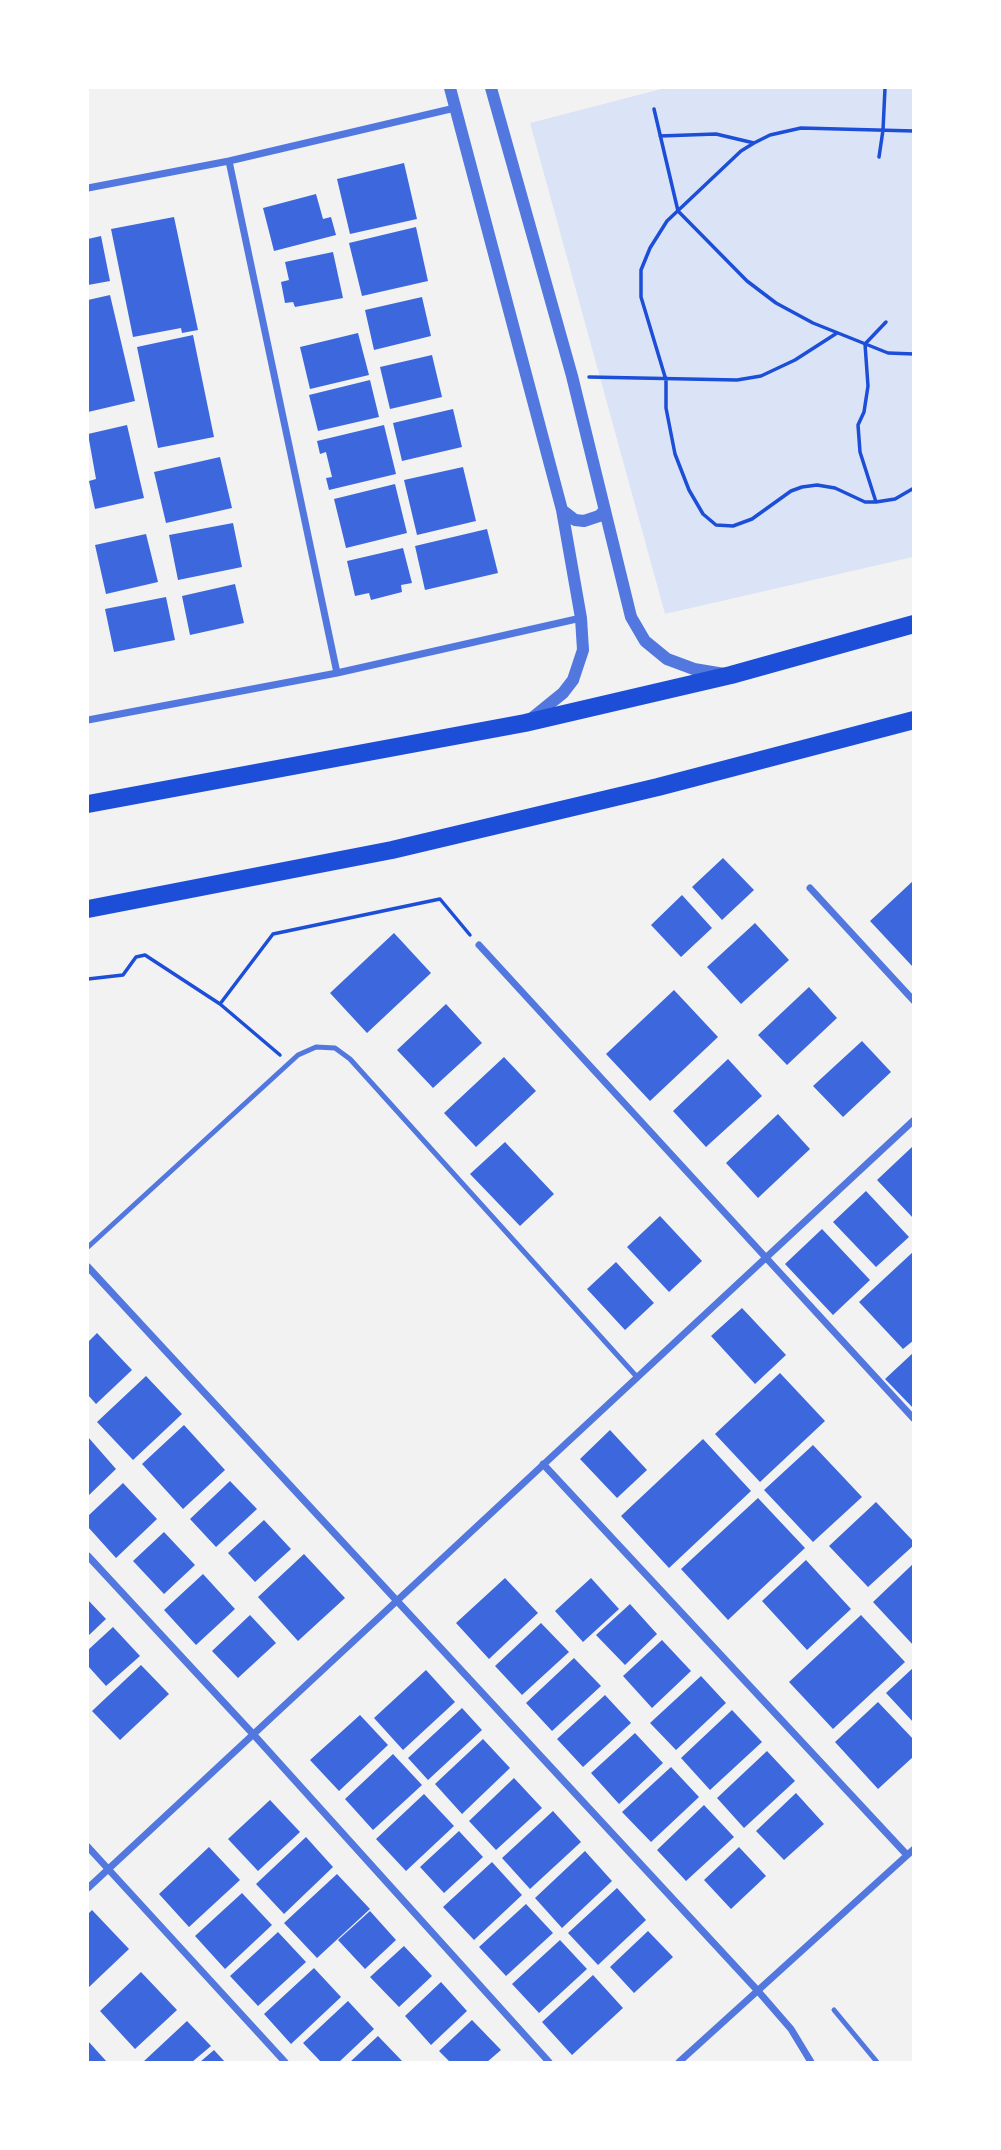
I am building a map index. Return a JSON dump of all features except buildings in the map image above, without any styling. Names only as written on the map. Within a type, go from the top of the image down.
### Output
[{"type":"main road","points":[[88,804],[525,723],[731,675],[914,624]]},
{"type":"main road","points":[[88,909],[392,850],[658,787],[914,720]]},
{"type":"street","points":[[450,88],[562,510],[581,618],[583,650],[573,680],[551,704],[525,723]]},
{"type":"street","points":[[491,88],[572,376],[631,617],[645,642],[655,652],[680,665],[731,675]]},
{"type":"street","points":[[88,188],[229,162],[455,108]]},
{"type":"street","points":[[229,162],[337,673]]},
{"type":"street","points":[[562,510],[575,520],[584,521],[599,516],[606,510]]},
{"type":"street","points":[[88,720],[337,673],[581,618]]},
{"type":"street","points":[[810,888],[914,1001]]},
{"type":"street","points":[[479,945],[914,1419]]},
{"type":"street","points":[[88,1888],[914,1119]]},
{"type":"street","points":[[88,1267],[758,1991],[791,2029],[811,2063]]},
{"type":"street","points":[[543,1464],[910,1852],[679,2063]]},
{"type":"street","points":[[88,1556],[253,1734],[548,2063]]},
{"type":"street","points":[[88,1847],[285,2063]]},
{"type":"lane","points":[[88,1247],[289,1063],[306,1049],[327,1046],[343,1052],[637,1377]]},
{"type":"lane","points":[[834,2010],[877,2063]]},
{"type":"path","points":[[878,158],[883,130],[884,88]]},
{"type":"path","points":[[654,109],[678,211],[757,288],[775,303],[813,323],[888,353],[914,354]]},
{"type":"path","points":[[914,131],[801,128],[770,135],[754,143],[741,151],[667,221],[650,248],[641,270],[642,297],[666,380],[666,408],[675,454],[689,490],[704,514],[716,524],[733,526],[752,519],[790,491],[802,487],[817,485],[835,488],[866,502],[895,499],[914,488]]},
{"type":"path","points":[[660,136],[716,134],[754,143]]},
{"type":"path","points":[[877,502],[858,439],[858,425],[864,412],[868,386],[865,344],[886,322]]},
{"type":"path","points":[[572,376],[737,380],[761,376],[795,360],[837,333]]},
{"type":"path","points":[[220,1004],[273,934],[440,899],[479,945]]},
{"type":"path","points":[[88,979],[123,975],[136,957],[145,955],[220,1004],[289,1063]]},
{"type":"shaded area","points":[[665,88],[913,88],[913,557],[665,614],[530,123]]}]
